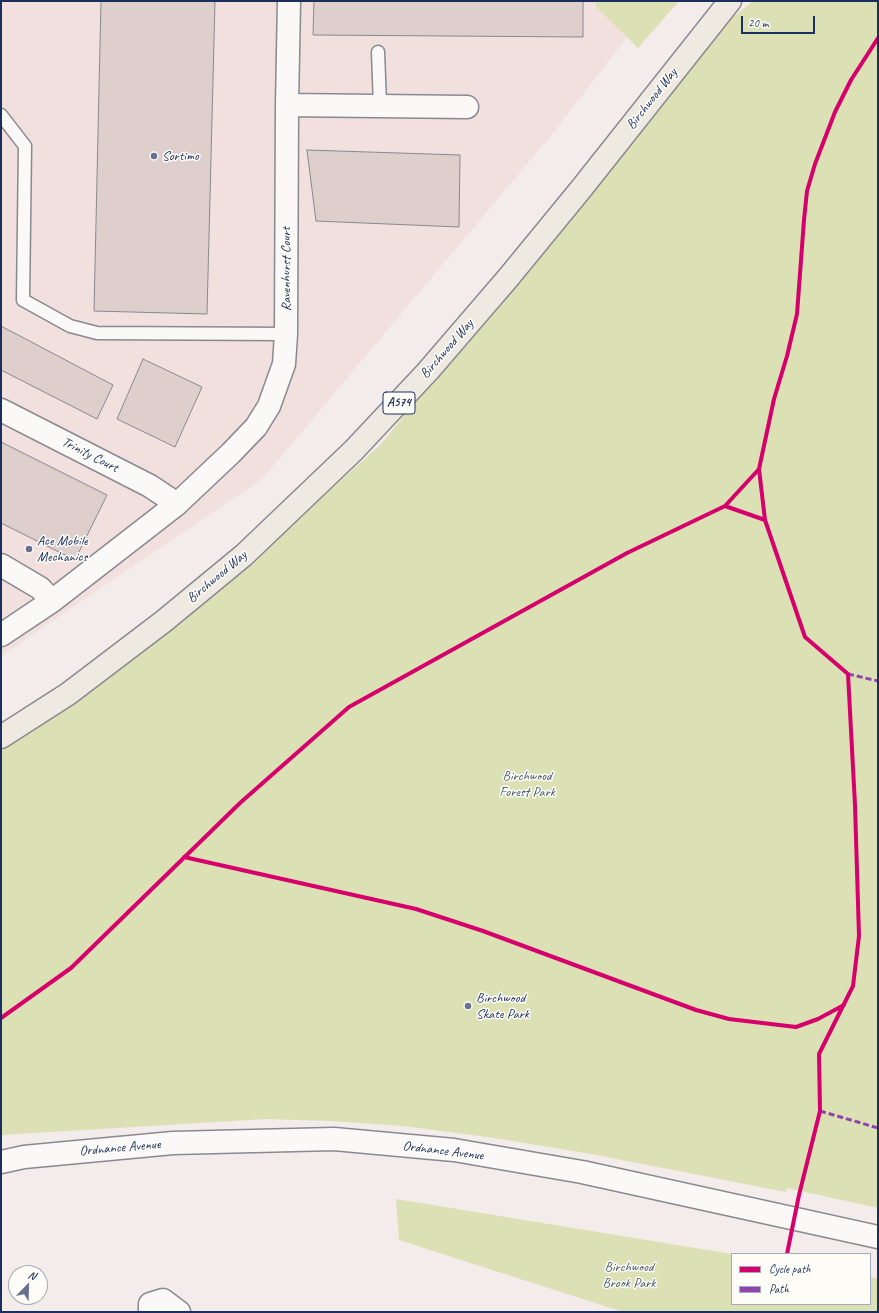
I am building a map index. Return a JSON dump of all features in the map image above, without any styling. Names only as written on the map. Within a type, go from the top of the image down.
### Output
[{"type":"main road","name":"Birchwood Way","points":[[1,737],[68,694],[164,622],[244,555],[354,450],[428,371],[508,278],[581,190],[730,1]]},
{"type":"street","name":"Ravenhurst Court","points":[[176,504],[231,454],[256,427],[269,406],[278,385],[284,364],[286,334],[287,105],[290,1]]},
{"type":"street","points":[[287,105],[467,107]]},
{"type":"street","name":"Trinity Court","points":[[1,410],[150,486],[176,504]]},
{"type":"street","points":[[1,635],[52,601],[176,504]]},
{"type":"street","points":[[1,564],[40,588],[52,601]]},
{"type":"street","name":"Ordnance Avenue","points":[[1,1162],[24,1157],[173,1143],[342,1140],[454,1150],[582,1172],[878,1236]]},
{"type":"street","points":[[150,1312],[150,1304],[163,1300],[179,1312]]},
{"type":"lane","points":[[378,52],[380,105]]},
{"type":"lane","points":[[1,115],[25,146],[23,300],[70,326],[97,333],[286,334]]},
{"type":"shaded area","points":[[1,1],[655,1],[553,133],[263,478],[1,656]]},
{"type":"green space","points":[[596,1],[679,1],[638,48],[596,7]]},
{"type":"green space","name":"Birchwood Forest Park","points":[[753,1],[878,1],[878,1208],[787,1188],[786,1192],[591,1154],[494,1138],[403,1126],[330,1121],[266,1119],[1,1135],[1,747],[228,582],[380,445],[726,23]]},
{"type":"green space","name":"Birchwood Brook Park","points":[[396,1199],[731,1254],[731,1305],[871,1305],[871,1277],[878,1278],[878,1312],[623,1312],[399,1240]]},
{"type":"building","name":"Sortimo","points":[[101,1],[215,1],[207,314],[94,311]]},
{"type":"building","points":[[314,1],[583,1],[583,37],[313,35]]},
{"type":"building","points":[[307,150],[460,155],[459,227],[316,221]]},
{"type":"building","points":[[1,326],[113,385],[97,419],[1,370]]},
{"type":"building","points":[[143,359],[202,387],[175,447],[117,419]]},
{"type":"building","points":[[1,442],[107,495],[75,560],[1,523]]},
{"type":"marked path","points":[[848,674],[878,681]]},
{"type":"marked path","points":[[820,1111],[878,1128]]},
{"type":"cycle path","points":[[1,1018],[71,968],[240,803],[349,707],[627,553],[725,506],[759,469],[774,399],[787,356],[797,314],[807,191],[815,164],[835,112],[851,80],[878,38]]},
{"type":"cycle path","points":[[759,469],[765,520]]},
{"type":"cycle path","points":[[725,506],[765,520],[805,637],[848,674],[855,805],[859,936],[853,986],[819,1054],[820,1111],[799,1195],[787,1253]]},
{"type":"cycle path","points":[[184,857],[416,909],[483,931],[696,1010],[729,1019],[796,1027],[818,1019],[844,1005]]},
{"type":"place","name":"Sortimo","points":[[154,156]]},
{"type":"place","name":"Ace Mobile Mechanics","points":[[29,549]]},
{"type":"place","name":"Birchwood Skate Park","points":[[468,1006]]}]
